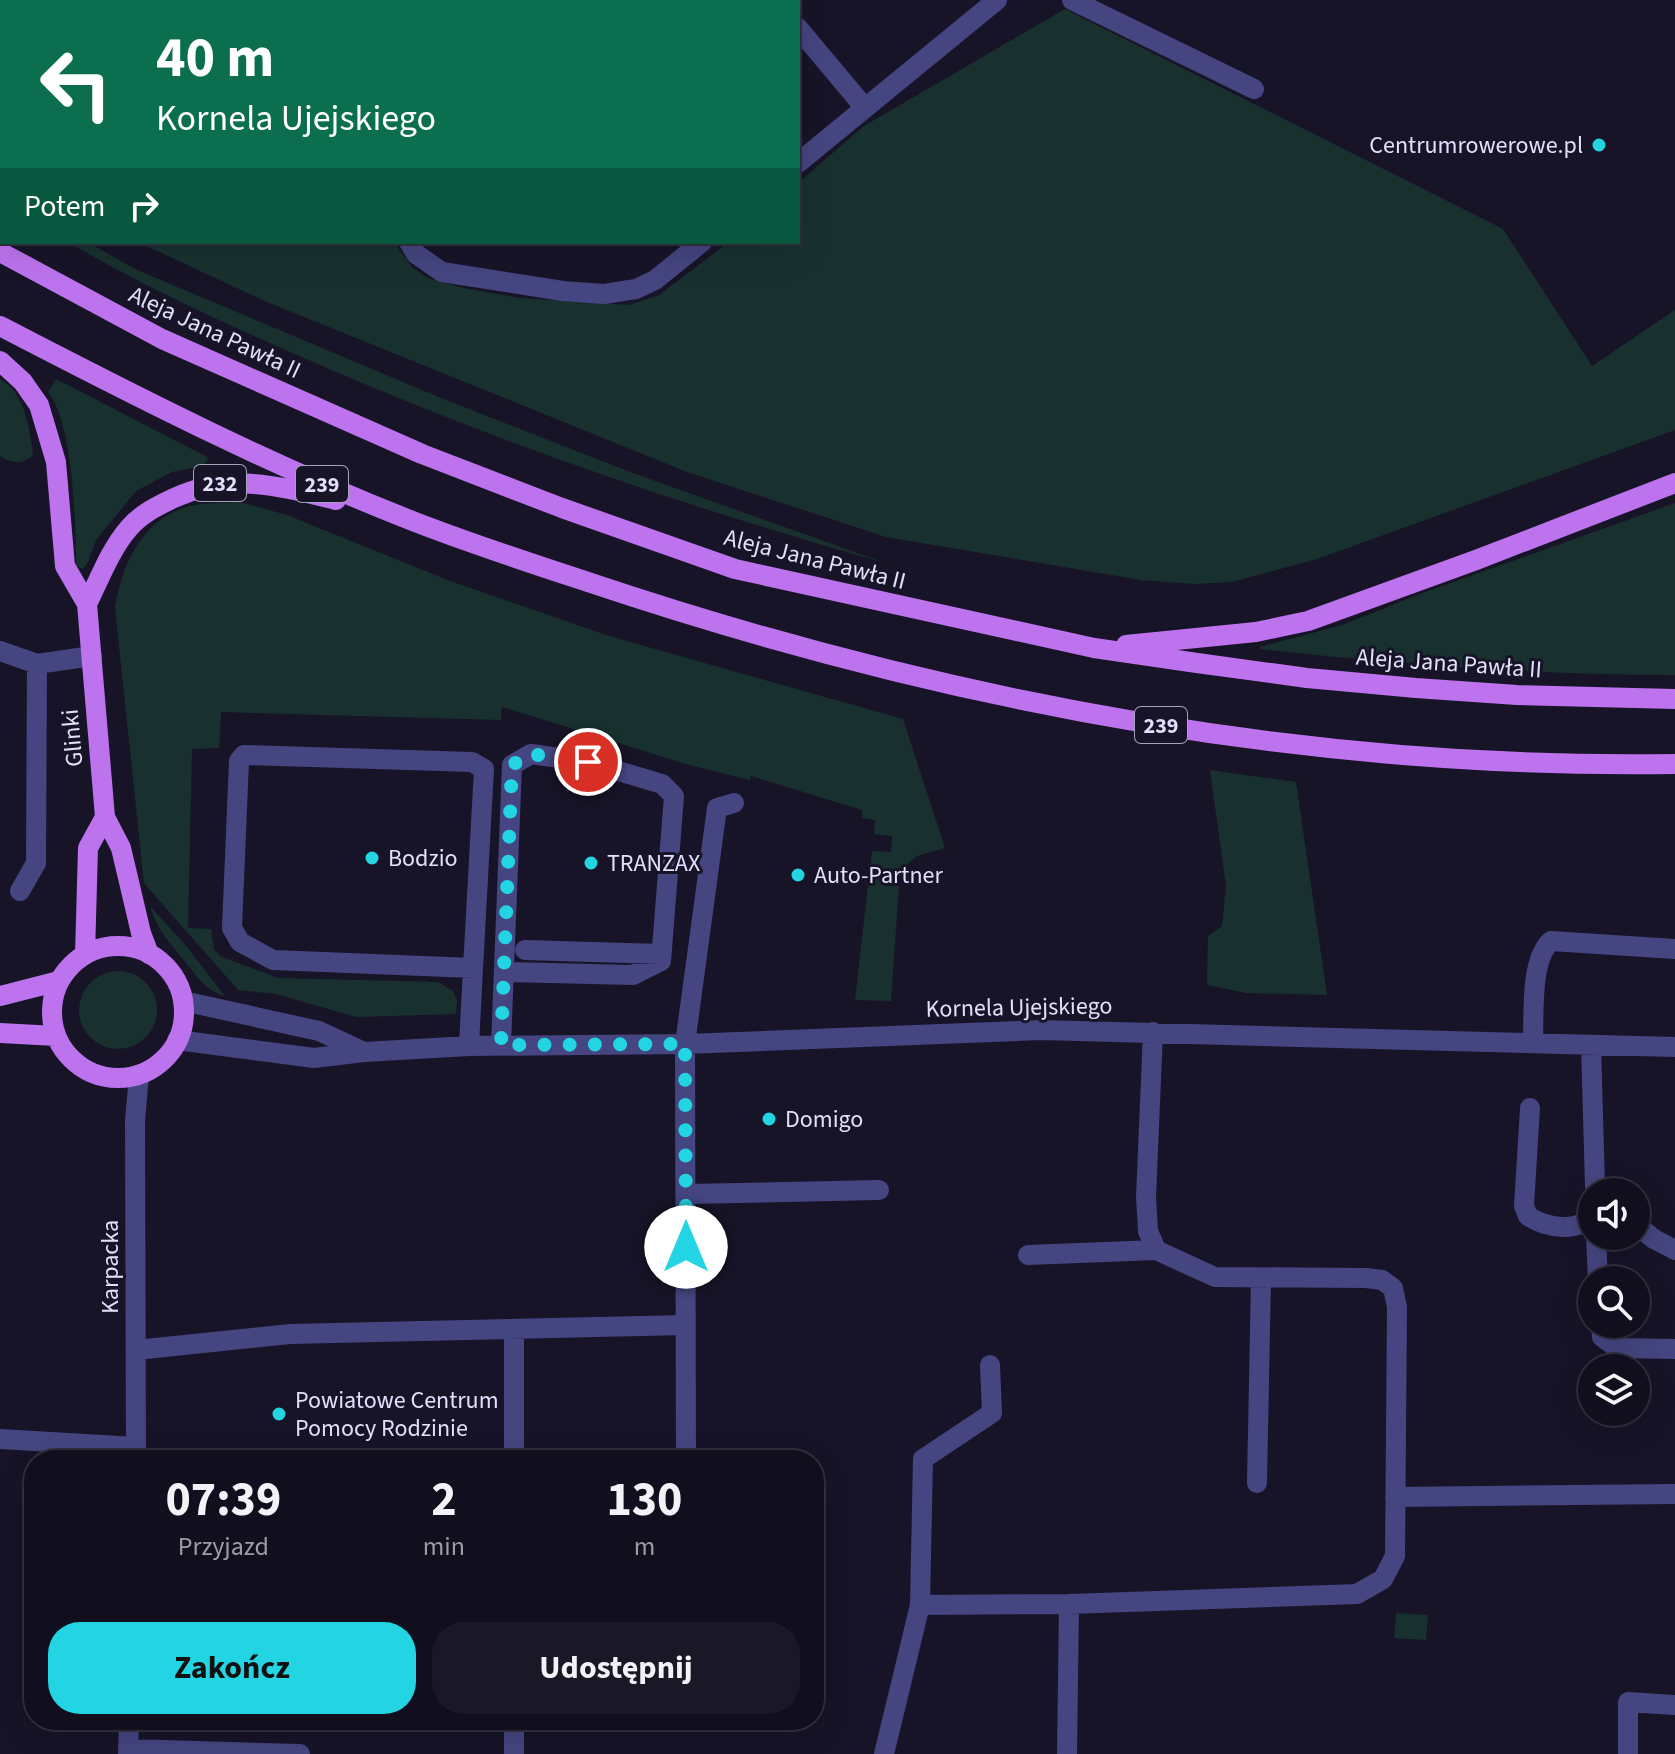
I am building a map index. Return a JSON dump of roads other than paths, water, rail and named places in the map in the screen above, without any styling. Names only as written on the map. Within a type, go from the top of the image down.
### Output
[{"type":"main road","name":"Aleja Jana Pawła II","points":[[0,252],[162,339],[408,448],[562,508],[735,569],[1094,648],[1360,684],[1517,695],[1675,699]]},
{"type":"main road","name":"239","points":[[0,326],[215,435],[406,519],[762,638],[1036,703],[1206,732],[1300,744],[1491,759],[1675,764]]},
{"type":"main road","points":[[0,361],[23,382],[39,405],[56,462],[65,566],[87,604]]},
{"type":"main road","name":"232","points":[[87,604],[116,546],[130,527],[152,508],[210,484],[250,482],[406,519]]},
{"type":"main road","points":[[1094,648],[1241,634],[1289,626],[1476,560],[1675,483]]},
{"type":"main road","name":"Glinki","points":[[87,604],[105,817],[121,848],[149,954]]},
{"type":"main road","points":[[85,955],[88,848],[105,817]]},
{"type":"main road","points":[[117,946],[149,954],[171,973],[183,1001],[183,1021],[177,1040],[154,1067],[139,1075],[119,1078],[99,1075],[81,1067],[66,1053],[56,1036],[52,1008],[59,981],[70,966],[100,948],[117,946]]},
{"type":"main road","points":[[0,996],[59,981]]},
{"type":"main road","points":[[0,1033],[56,1036]]},
{"type":"street","points":[[800,161],[997,0]]},
{"type":"street","points":[[1072,0],[1254,89]]},
{"type":"street","points":[[800,30],[865,108]]},
{"type":"street","points":[[410,244],[416,254],[442,272],[563,291],[604,294],[636,289],[655,280],[700,244]]},
{"type":"street","points":[[0,651],[37,664],[92,656]]},
{"type":"street","points":[[20,891],[36,863],[37,664]]},
{"type":"street","points":[[501,1045],[512,765],[531,754],[588,762],[662,784],[674,796],[661,961],[633,975],[505,972]]},
{"type":"street","points":[[469,1046],[484,769],[472,762],[244,755],[239,761],[232,928],[240,942],[273,960],[473,968]]},
{"type":"street","points":[[686,1450],[685,1044],[717,808],[734,803]]},
{"type":"street","points":[[1533,1043],[1536,975],[1545,946],[1551,941],[1675,949]]},
{"type":"street","points":[[525,950],[661,954]]},
{"type":"street","name":"Kornela Ujejskiego","points":[[183,1001],[319,1031],[364,1052]]},
{"type":"street","name":"Kornela Ujejskiego","points":[[177,1040],[314,1058],[469,1046],[685,1044],[1041,1030],[1675,1047]]},
{"type":"street","points":[[1153,1032],[1146,1197],[1148,1231],[1156,1250]]},
{"type":"street","points":[[1591,1045],[1597,1178]]},
{"type":"street","name":"Karpacka","points":[[136,1450],[135,1121],[139,1075]]},
{"type":"street","points":[[1530,1108],[1524,1206],[1528,1216],[1549,1226],[1578,1225]]},
{"type":"street","points":[[686,1194],[879,1190]]},
{"type":"street","points":[[1650,1236],[1675,1250]]},
{"type":"street","points":[[920,1605],[1069,1604],[1357,1594],[1383,1579],[1395,1556],[1397,1307],[1393,1288],[1382,1280],[1366,1278],[1215,1277],[1156,1250],[1028,1255]]},
{"type":"street","points":[[1257,1483],[1261,1278]]},
{"type":"street","points":[[136,1350],[290,1334],[686,1325]]},
{"type":"street","points":[[514,1329],[514,1450]]},
{"type":"street","points":[[1603,1338],[1617,1348],[1675,1349]]},
{"type":"street","points":[[884,1754],[920,1605],[923,1459],[992,1413],[990,1365]]},
{"type":"street","points":[[0,1439],[107,1450]]},
{"type":"street","points":[[1395,1497],[1675,1494]]},
{"type":"street","points":[[1067,1754],[1069,1604]]},
{"type":"street","points":[[1628,1754],[1628,1702],[1675,1705]]},
{"type":"street","points":[[129,1730],[128,1752],[300,1754]]},
{"type":"street","points":[[514,1730],[514,1754]]},
{"type":"place","name":"Centrumrowerowe.pl","points":[[1599,145]]},
{"type":"place","name":"Bodzio","points":[[372,858]]},
{"type":"place","name":"TRANZAX","points":[[591,863]]},
{"type":"place","name":"Auto-Partner","points":[[798,875]]},
{"type":"place","name":"Domigo","points":[[769,1119]]},
{"type":"place","name":"Powiatowe Centrum Pomocy Rodzinie","points":[[279,1414]]}]
